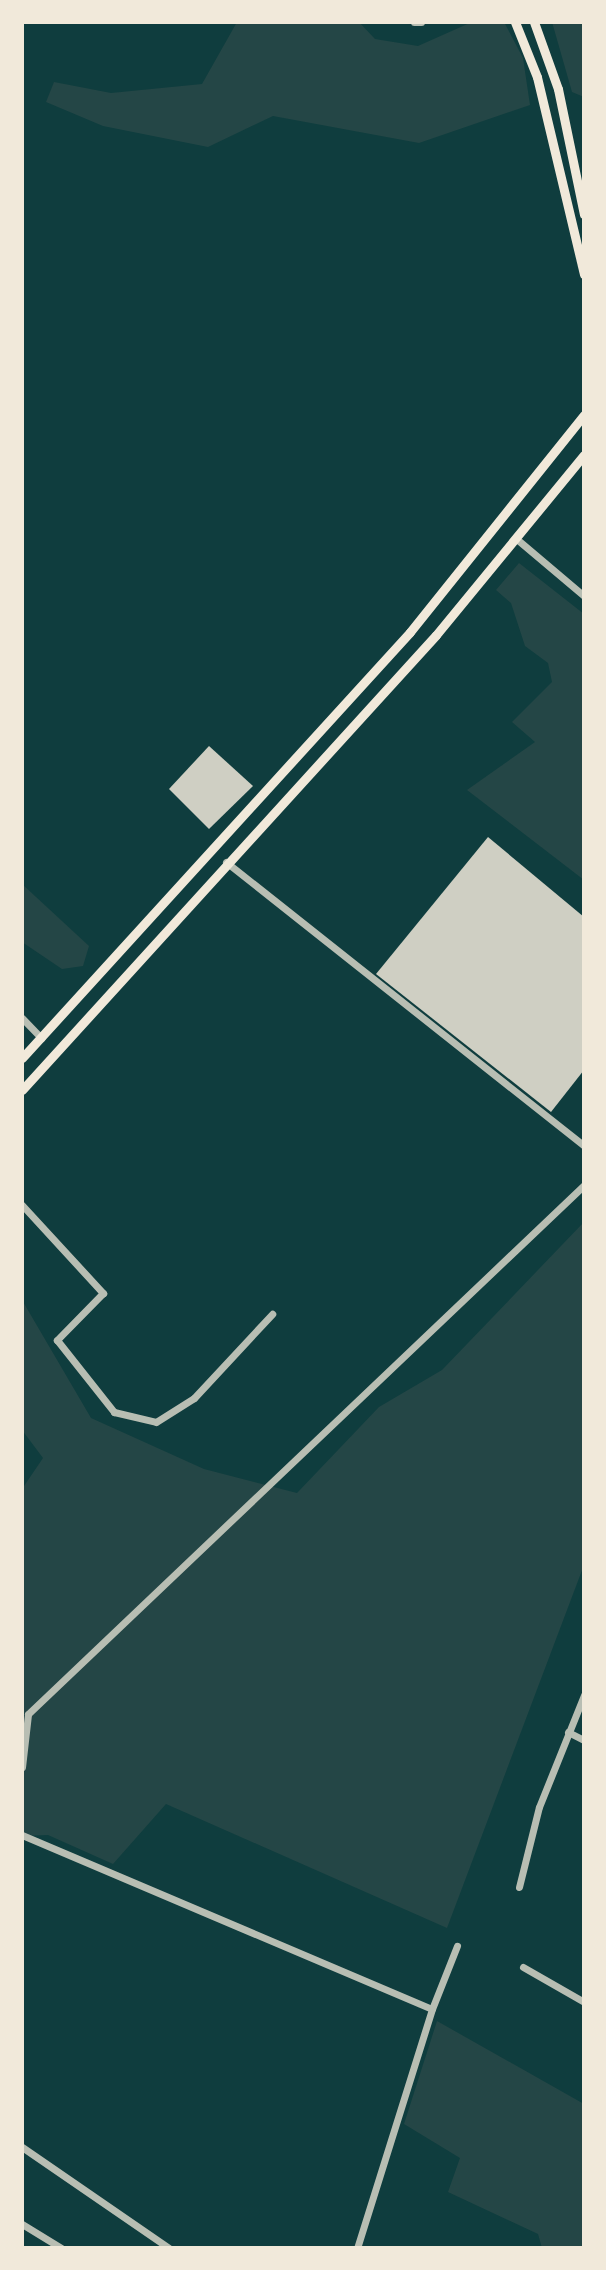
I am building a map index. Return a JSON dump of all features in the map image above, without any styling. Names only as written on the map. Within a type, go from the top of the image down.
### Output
[{"type":"main road","points":[[515,22],[537,77],[584,274]]},
{"type":"main road","points":[[534,22],[558,89],[584,214]]},
{"type":"main road","points":[[22,1058],[478,554],[584,415]]},
{"type":"main road","points":[[22,1090],[519,541],[584,455]]},
{"type":"main road","points":[[237,822],[252,835]]},
{"type":"street","points":[[414,22],[421,22]]},
{"type":"street","points":[[519,541],[584,596]]},
{"type":"street","points":[[226,862],[584,1146]]},
{"type":"street","points":[[22,1018],[41,1038]]},
{"type":"street","points":[[22,1767],[28,1714],[584,1185]]},
{"type":"street","points":[[22,1205],[103,1293],[57,1340],[114,1412],[156,1422],[194,1398],[272,1314]]},
{"type":"street","points":[[519,1887],[539,1807],[584,1695]]},
{"type":"street","points":[[568,1732],[584,1740]]},
{"type":"street","points":[[22,1835],[432,2009]]},
{"type":"street","points":[[357,2248],[432,2009],[457,1946]]},
{"type":"street","points":[[523,1967],[584,2002]]},
{"type":"street","points":[[22,2147],[169,2248]]},
{"type":"street","points":[[22,2224],[61,2248]]},
{"type":"shaded area","points":[[237,22],[359,22],[375,39],[418,46],[472,22],[504,22],[523,58],[530,105],[419,143],[273,116],[208,147],[103,126],[46,102],[54,82],[111,93],[202,84]]},
{"type":"shaded area","points":[[552,22],[584,22],[584,97],[572,92]]},
{"type":"shaded area","points":[[519,563],[584,614],[584,880],[467,790],[535,742],[512,722],[552,682],[548,663],[525,646],[511,603],[496,590]]},
{"type":"shaded area","points":[[22,884],[89,946],[83,966],[62,969],[22,942]]},
{"type":"shaded area","points":[[584,1222],[584,1565],[447,1928],[166,1804],[113,1864],[48,1835],[22,1836],[22,1489],[43,1458],[22,1430],[22,1300],[91,1418],[204,1469],[297,1493],[379,1407],[442,1370]]},
{"type":"shaded area","points":[[437,2021],[584,2104],[584,2248],[542,2248],[538,2234],[448,2192],[460,2158],[404,2124]]},
{"type":"building","points":[[209,746],[253,786],[209,829],[169,789]]},
{"type":"building","points":[[488,837],[584,917],[584,1070],[551,1112],[376,974]]}]
